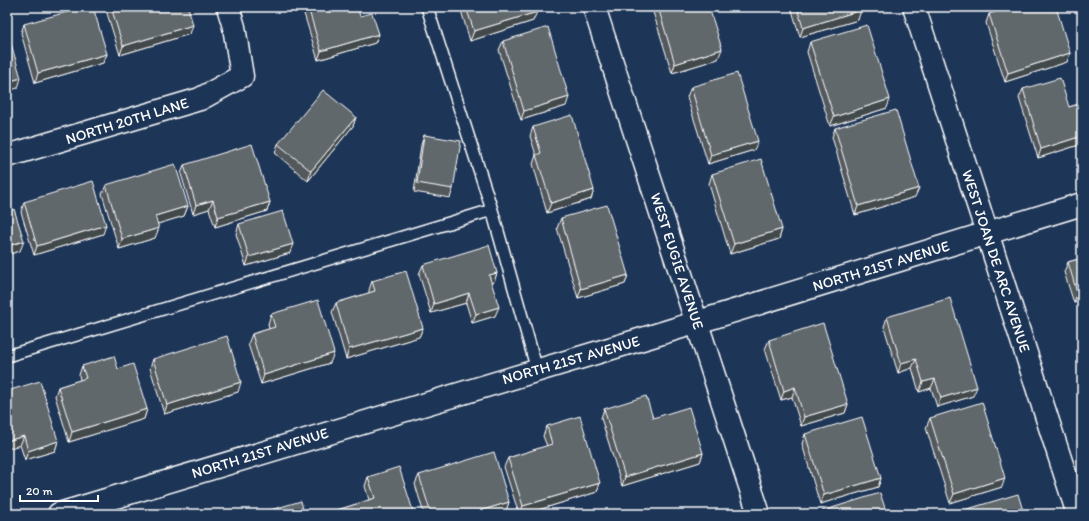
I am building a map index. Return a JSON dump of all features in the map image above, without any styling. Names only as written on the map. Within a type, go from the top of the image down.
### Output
[{"type":"street","name":"NORTH 20TH LANE","points":[[7,156],[200,99],[242,76],[234,28],[228,7]]},
{"type":"street","name":"WEST EUGIE AVENUE","points":[[594,7],[759,514]]},
{"type":"street","name":"WEST JOAN DE ARC AVENUE","points":[[914,7],[1078,514]]},
{"type":"street","name":"NORTH 21ST AVENUE","points":[[59,514],[1082,204]]},
{"type":"lane","points":[[427,7],[492,210],[537,370]]},
{"type":"lane","points":[[7,356],[492,210]]},
{"type":"building","points":[[85,7],[93,7],[107,54],[38,73],[24,24]]},
{"type":"building","points":[[111,7],[188,7],[193,25],[123,46]]},
{"type":"building","points":[[308,7],[357,7],[360,16],[372,13],[379,34],[321,51]]},
{"type":"building","points":[[466,7],[535,7],[537,12],[474,31]]},
{"type":"building","points":[[658,7],[709,7],[722,49],[675,64]]},
{"type":"building","points":[[797,7],[860,7],[861,10],[803,28]]},
{"type":"building","points":[[1010,7],[1056,7],[1070,53],[1008,73],[989,14]]},
{"type":"building","points":[[867,25],[890,99],[834,117],[810,42]]},
{"type":"building","points":[[548,27],[569,97],[524,111],[503,41]]},
{"type":"building","points":[[7,30],[21,78],[7,82]]},
{"type":"building","points":[[737,73],[758,141],[711,155],[691,87]]},
{"type":"building","points":[[1060,78],[1069,107],[1082,103],[1082,136],[1041,149],[1023,89]]},
{"type":"building","points":[[323,90],[356,117],[311,171],[278,144]]},
{"type":"building","points":[[896,110],[919,188],[858,206],[835,128]]},
{"type":"building","points":[[572,115],[594,190],[551,203],[536,155],[541,153],[533,127]]},
{"type":"building","points":[[424,135],[461,141],[453,189],[417,183]]},
{"type":"building","points":[[252,144],[270,202],[218,217],[213,200],[196,205],[184,165]]},
{"type":"building","points":[[761,159],[782,229],[734,244],[712,174]]},
{"type":"building","points":[[175,164],[188,206],[155,216],[159,228],[122,239],[106,185]]},
{"type":"building","points":[[93,181],[106,225],[37,246],[24,202]]},
{"type":"building","points":[[607,205],[628,275],[581,289],[561,218]]},
{"type":"building","points":[[14,209],[24,241],[7,246],[7,211]]},
{"type":"building","points":[[283,211],[293,244],[249,257],[239,224]]},
{"type":"building","points":[[489,245],[497,273],[489,275],[499,307],[476,314],[469,293],[434,304],[423,265]]},
{"type":"building","points":[[1082,258],[1082,292],[1077,293],[1068,262]]},
{"type":"building","points":[[406,271],[423,328],[349,349],[336,303],[375,291],[372,281]]},
{"type":"building","points":[[950,298],[977,387],[941,398],[935,379],[923,382],[916,359],[901,363],[887,317]]},
{"type":"building","points":[[318,300],[334,353],[264,375],[252,334],[275,327],[271,314]]},
{"type":"building","points":[[823,323],[848,404],[804,417],[795,387],[784,391],[769,340]]},
{"type":"building","points":[[227,336],[241,382],[167,405],[153,359]]},
{"type":"building","points":[[114,356],[118,369],[133,364],[147,409],[72,432],[58,387],[86,378],[82,366]]},
{"type":"building","points":[[40,381],[58,441],[28,451],[24,436],[7,441],[7,391]]},
{"type":"building","points":[[646,396],[653,418],[689,407],[703,453],[625,477],[604,409]]},
{"type":"building","points":[[982,402],[1005,478],[954,494],[930,418]]},
{"type":"building","points":[[580,416],[600,483],[523,506],[508,458],[552,444],[547,426]]},
{"type":"building","points":[[862,417],[881,478],[824,495],[805,434]]},
{"type":"building","points":[[494,452],[509,502],[470,514],[431,514],[419,475]]},
{"type":"building","points":[[399,467],[414,514],[328,514],[375,498],[368,477]]},
{"type":"building","points":[[880,493],[887,514],[823,514],[822,511]]},
{"type":"building","points":[[1018,494],[1024,514],[954,514],[954,513]]},
{"type":"building","points":[[301,501],[304,514],[257,514]]}]
